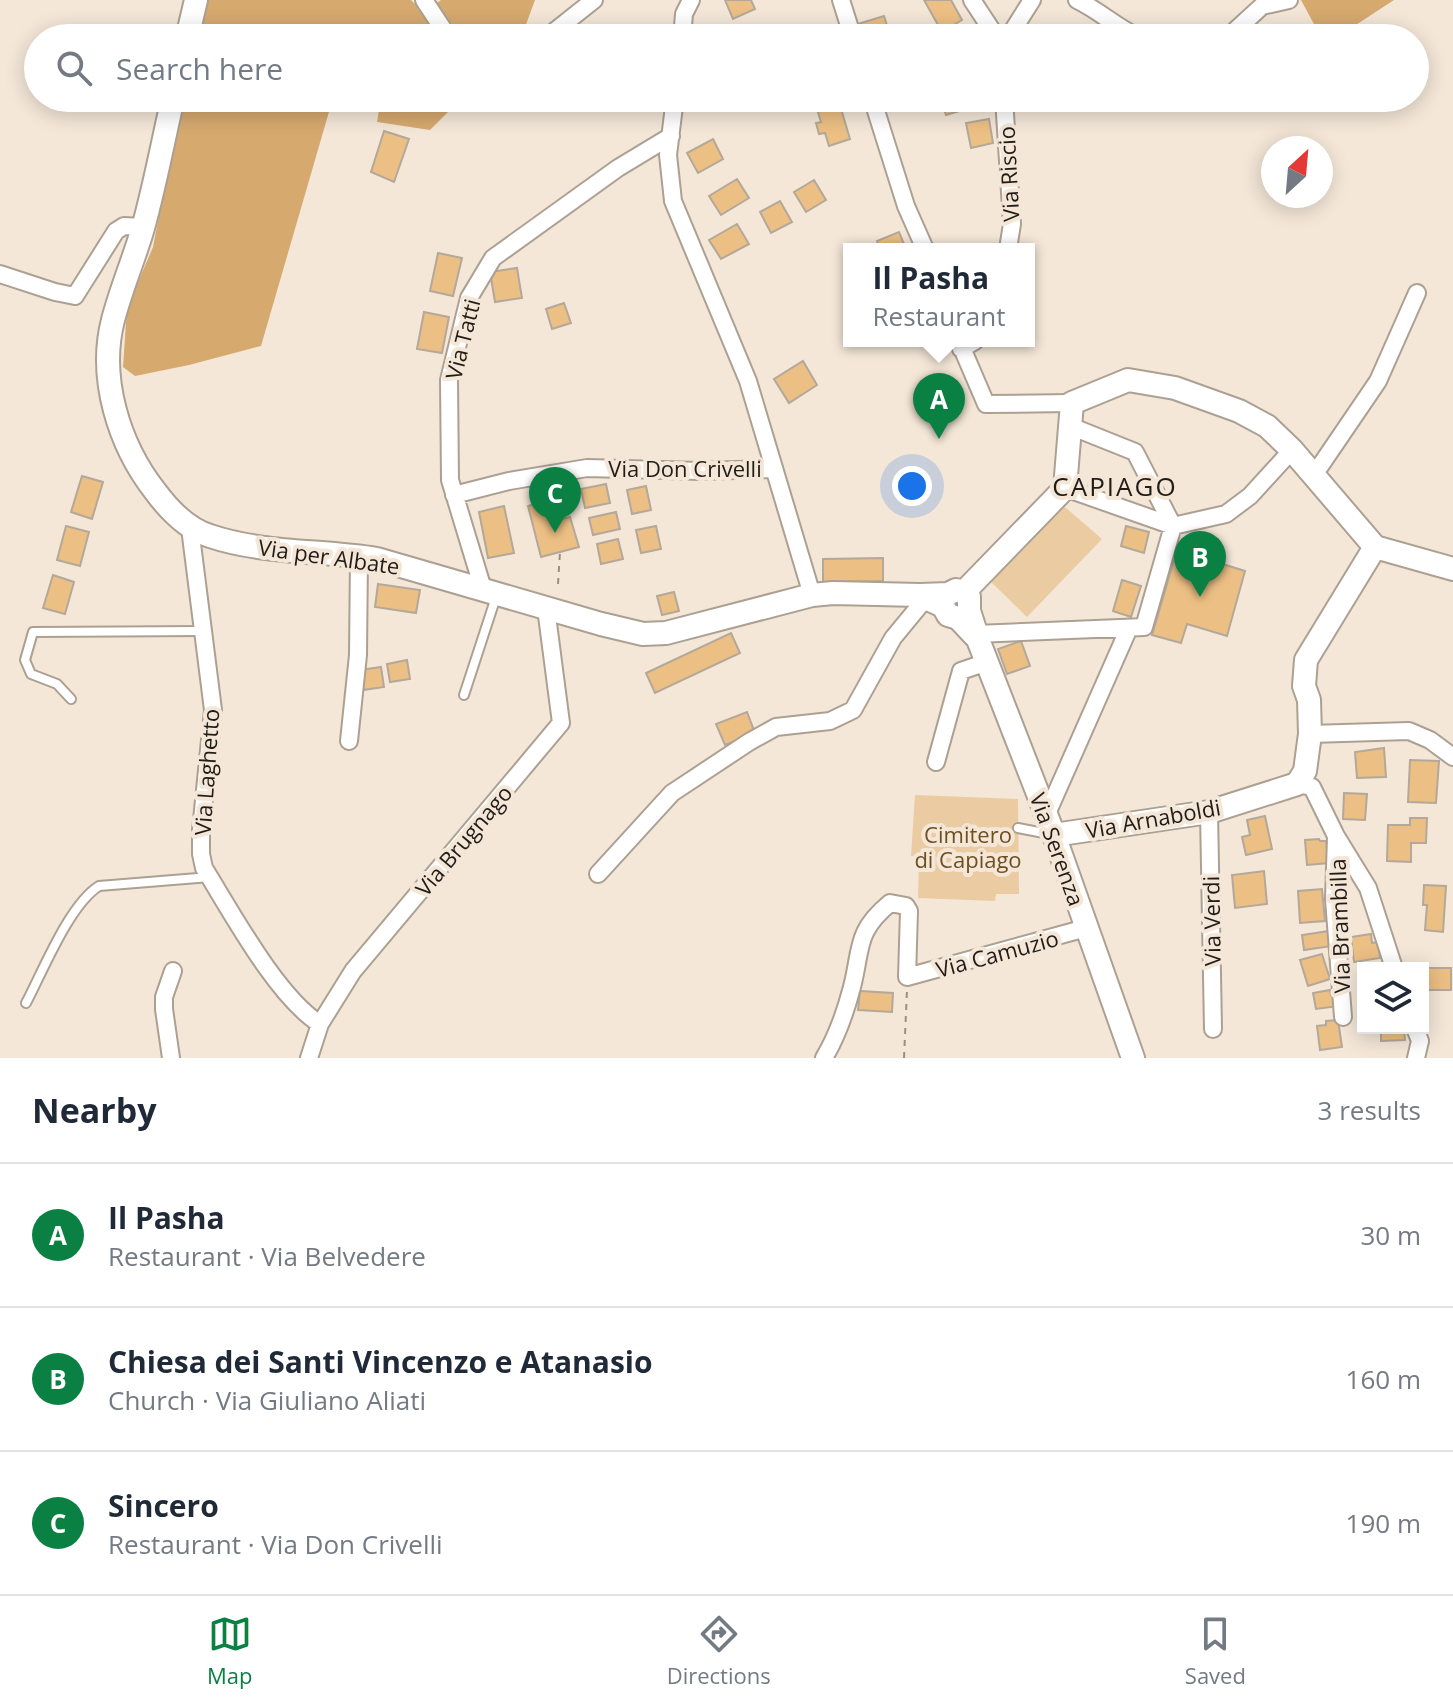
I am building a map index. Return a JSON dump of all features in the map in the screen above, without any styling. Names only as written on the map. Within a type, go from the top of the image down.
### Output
[{"type":"street","points":[[190,24],[196,0]]},
{"type":"street","points":[[424,0],[440,24]]},
{"type":"street","points":[[564,24],[594,0]]},
{"type":"street","points":[[683,24],[691,0]]},
{"type":"street","points":[[841,0],[849,24]]},
{"type":"street","points":[[972,0],[988,24]]},
{"type":"street","points":[[1016,24],[1025,0]]},
{"type":"street","points":[[1017,24],[1032,0]]},
{"type":"street","points":[[1077,0],[1100,12],[1114,24]]},
{"type":"street","points":[[1242,24],[1262,6],[1289,0]]},
{"type":"street","name":"Via per Albate","points":[[170,112],[143,227],[112,323],[109,367],[114,407],[124,438],[142,475],[163,502],[190,528],[246,545],[359,556],[416,569],[630,632],[666,633],[812,595],[833,593],[947,602]]},
{"type":"street","points":[[674,112],[668,155],[673,201],[748,381],[812,595]]},
{"type":"street","points":[[876,112],[906,206],[922,243]]},
{"type":"street","name":"Via Riscio","points":[[1005,112],[1012,224],[1009,243]]},
{"type":"street","name":"Via Tatti","points":[[490,591],[450,480],[449,380],[469,298],[493,258],[618,168],[671,136]]},
{"type":"street","points":[[0,274],[75,296],[116,231],[124,226],[143,227]]},
{"type":"street","points":[[1314,475],[1378,381],[1417,293]]},
{"type":"street","points":[[966,347],[986,404],[1071,414],[1135,452],[1173,526],[1136,627],[1050,826]]},
{"type":"street","points":[[1071,414],[1128,380],[1175,388],[1239,411],[1267,426],[1292,450],[1375,547],[1453,569]]},
{"type":"street","points":[[598,874],[672,793],[749,742],[776,727],[830,721],[853,710],[893,638],[947,602],[1065,488],[1071,414]]},
{"type":"street","points":[[1065,488],[1173,526],[1226,514],[1250,496],[1292,450]]},
{"type":"street","name":"Via Don Crivelli","points":[[454,495],[509,481],[587,468],[774,469]]},
{"type":"street","name":"Via Laghetto","points":[[190,528],[213,710],[201,854],[204,868],[284,991],[307,1016],[320,1024]]},
{"type":"street","points":[[1375,547],[1306,660],[1304,686],[1309,700],[1310,734],[1305,771],[1297,784],[1312,787],[1336,836],[1368,888],[1392,962]]},
{"type":"street","points":[[349,741],[358,655],[359,556]]},
{"type":"street","name":"Via Serenza","points":[[947,602],[981,646],[1050,826],[1133,1058]]},
{"type":"street","name":"Via Brugnago","points":[[309,1058],[320,1024],[353,971],[561,723],[546,608]]},
{"type":"street","points":[[936,762],[961,671],[981,646],[1136,627]]},
{"type":"street","points":[[1310,734],[1409,731],[1430,740],[1453,757]]},
{"type":"street","name":"Via Arnaboldi","points":[[1050,826],[1209,812],[1297,784]]},
{"type":"street","name":"Via Verdi","points":[[1209,812],[1213,1029]]},
{"type":"street","name":"Via Brambilla","points":[[1336,836],[1334,899],[1343,1017]]},
{"type":"street","points":[[824,1058],[852,987],[858,949],[867,927],[890,903],[906,906],[909,911],[907,977]]},
{"type":"street","name":"Via Camuzio","points":[[907,977],[1086,928]]},
{"type":"street","points":[[171,1058],[164,997],[173,971]]},
{"type":"street","points":[[1416,1058],[1420,1041],[1417,1034]]},
{"type":"lane","points":[[464,695],[490,591]]},
{"type":"lane","points":[[71,699],[57,684],[31,674],[25,660],[33,632],[203,631]]},
{"type":"lane","points":[[1018,828],[1050,826]]},
{"type":"lane","points":[[26,1003],[87,893],[99,886],[210,877]]},
{"type":"path","points":[[558,584],[560,552]]},
{"type":"path","points":[[904,1058],[907,977]]},
{"type":"green space","points":[[1065,507],[1102,539],[1027,617],[989,580]]},
{"type":"green space","name":"Cimitero di Capiago","points":[[915,795],[1018,799],[1019,894],[996,894],[995,901],[918,898],[919,857],[911,856]]},
{"type":"shaded area","points":[[202,0],[411,0],[423,12],[441,0],[535,0],[526,24],[197,24]]},
{"type":"shaded area","points":[[1301,0],[1394,0],[1357,24],[1314,24]]},
{"type":"shaded area","points":[[179,112],[329,112],[261,346],[135,376],[123,367],[127,308],[153,247]]},
{"type":"shaded area","points":[[379,112],[448,112],[430,130],[377,122]]},
{"type":"building","points":[[725,0],[751,0],[755,9],[733,19]]},
{"type":"building","points":[[924,0],[951,0],[962,20],[955,24],[938,24]]},
{"type":"building","points":[[884,16],[887,24],[858,24]]},
{"type":"building","points":[[818,112],[842,112],[850,139],[829,146],[825,133],[819,134],[816,123],[821,122]]},
{"type":"building","points":[[989,119],[993,143],[971,148],[966,123]]},
{"type":"building","points":[[384,131],[409,139],[394,182],[371,172]]},
{"type":"building","points":[[713,139],[723,159],[698,173],[687,153]]},
{"type":"building","points":[[737,179],[749,198],[721,215],[709,196]]},
{"type":"building","points":[[814,180],[826,200],[806,212],[794,192]]},
{"type":"building","points":[[780,201],[792,222],[771,233],[760,212]]},
{"type":"building","points":[[737,224],[749,244],[721,259],[709,240]]},
{"type":"building","points":[[899,232],[904,243],[878,243]]},
{"type":"building","points":[[438,253],[462,258],[453,296],[430,291]]},
{"type":"building","points":[[517,268],[522,298],[495,302],[490,272]]},
{"type":"building","points":[[564,303],[571,323],[552,329],[546,309]]},
{"type":"building","points":[[424,312],[449,317],[442,353],[417,349]]},
{"type":"building","points":[[803,361],[817,385],[789,403],[774,379]]},
{"type":"building","points":[[82,476],[103,482],[92,519],[71,512]]},
{"type":"building","points":[[606,484],[610,503],[585,508],[581,489]]},
{"type":"building","points":[[646,486],[651,510],[632,514],[627,490]]},
{"type":"building","points":[[556,498],[562,519],[570,517],[579,547],[541,557],[528,506]]},
{"type":"building","points":[[504,506],[514,553],[488,558],[479,512]]},
{"type":"building","points":[[616,512],[620,529],[593,535],[589,518]]},
{"type":"building","points":[[66,526],[89,532],[80,566],[57,560]]},
{"type":"building","points":[[656,526],[661,549],[641,553],[636,530]]},
{"type":"building","points":[[1126,526],[1149,532],[1144,553],[1121,546]]},
{"type":"building","points":[[618,539],[623,559],[601,564],[597,544]]},
{"type":"building","points":[[1177,550],[1245,571],[1227,636],[1187,624],[1181,643],[1152,635]]},
{"type":"building","points":[[883,558],[883,581],[823,582],[823,559]]},
{"type":"building","points":[[53,575],[74,582],[65,614],[43,608]]},
{"type":"building","points":[[1122,580],[1141,586],[1131,617],[1113,611]]},
{"type":"building","points":[[378,584],[420,590],[416,613],[375,607]]},
{"type":"building","points":[[674,592],[679,611],[662,615],[657,596]]},
{"type":"building","points":[[731,633],[740,653],[655,693],[646,673]]},
{"type":"building","points":[[1021,641],[1030,666],[1007,674],[998,649]]},
{"type":"building","points":[[407,660],[410,679],[390,682],[387,664]]},
{"type":"building","points":[[381,667],[384,687],[363,690],[360,670]]},
{"type":"building","points":[[747,712],[755,733],[725,745],[716,724]]},
{"type":"building","points":[[1384,748],[1386,777],[1357,778],[1355,752]]},
{"type":"building","points":[[1410,760],[1439,761],[1436,803],[1408,802]]},
{"type":"building","points":[[1344,793],[1367,794],[1365,820],[1343,819]]},
{"type":"building","points":[[1265,816],[1272,849],[1246,855],[1242,837],[1250,835],[1247,820]]},
{"type":"building","points":[[1410,818],[1427,818],[1426,843],[1411,843],[1411,862],[1387,861],[1388,825],[1410,825]]},
{"type":"building","points":[[1305,840],[1326,841],[1329,863],[1307,865]]},
{"type":"building","points":[[1264,871],[1267,904],[1235,908],[1232,875]]},
{"type":"building","points":[[1424,885],[1446,886],[1443,932],[1425,930],[1427,905],[1423,905]]},
{"type":"building","points":[[1322,889],[1325,921],[1300,923],[1298,891]]},
{"type":"building","points":[[1329,931],[1332,946],[1304,950],[1302,935]]},
{"type":"building","points":[[1371,934],[1372,943],[1378,942],[1380,958],[1354,962],[1351,937]]},
{"type":"building","points":[[1322,954],[1330,979],[1308,986],[1300,960]]},
{"type":"building","points":[[1429,968],[1451,968],[1451,990],[1429,990]]},
{"type":"building","points":[[1330,990],[1331,995],[1337,994],[1339,1006],[1316,1009],[1313,993]]},
{"type":"building","points":[[860,991],[893,993],[892,1012],[858,1010]]},
{"type":"building","points":[[1338,1020],[1342,1047],[1320,1050],[1317,1026]]},
{"type":"building","points":[[1381,1034],[1404,1034],[1405,1040],[1381,1041]]},
{"type":"place","name":"Il Pasha","points":[[939,439]]},
{"type":"place","name":"Sincero","points":[[555,533]]},
{"type":"place","name":"Chiesa dei Santi Vincenzo e Atanasio","points":[[1200,597]]},
{"type":"district","name":"CAPIAGO","points":[[1115,486]]}]
